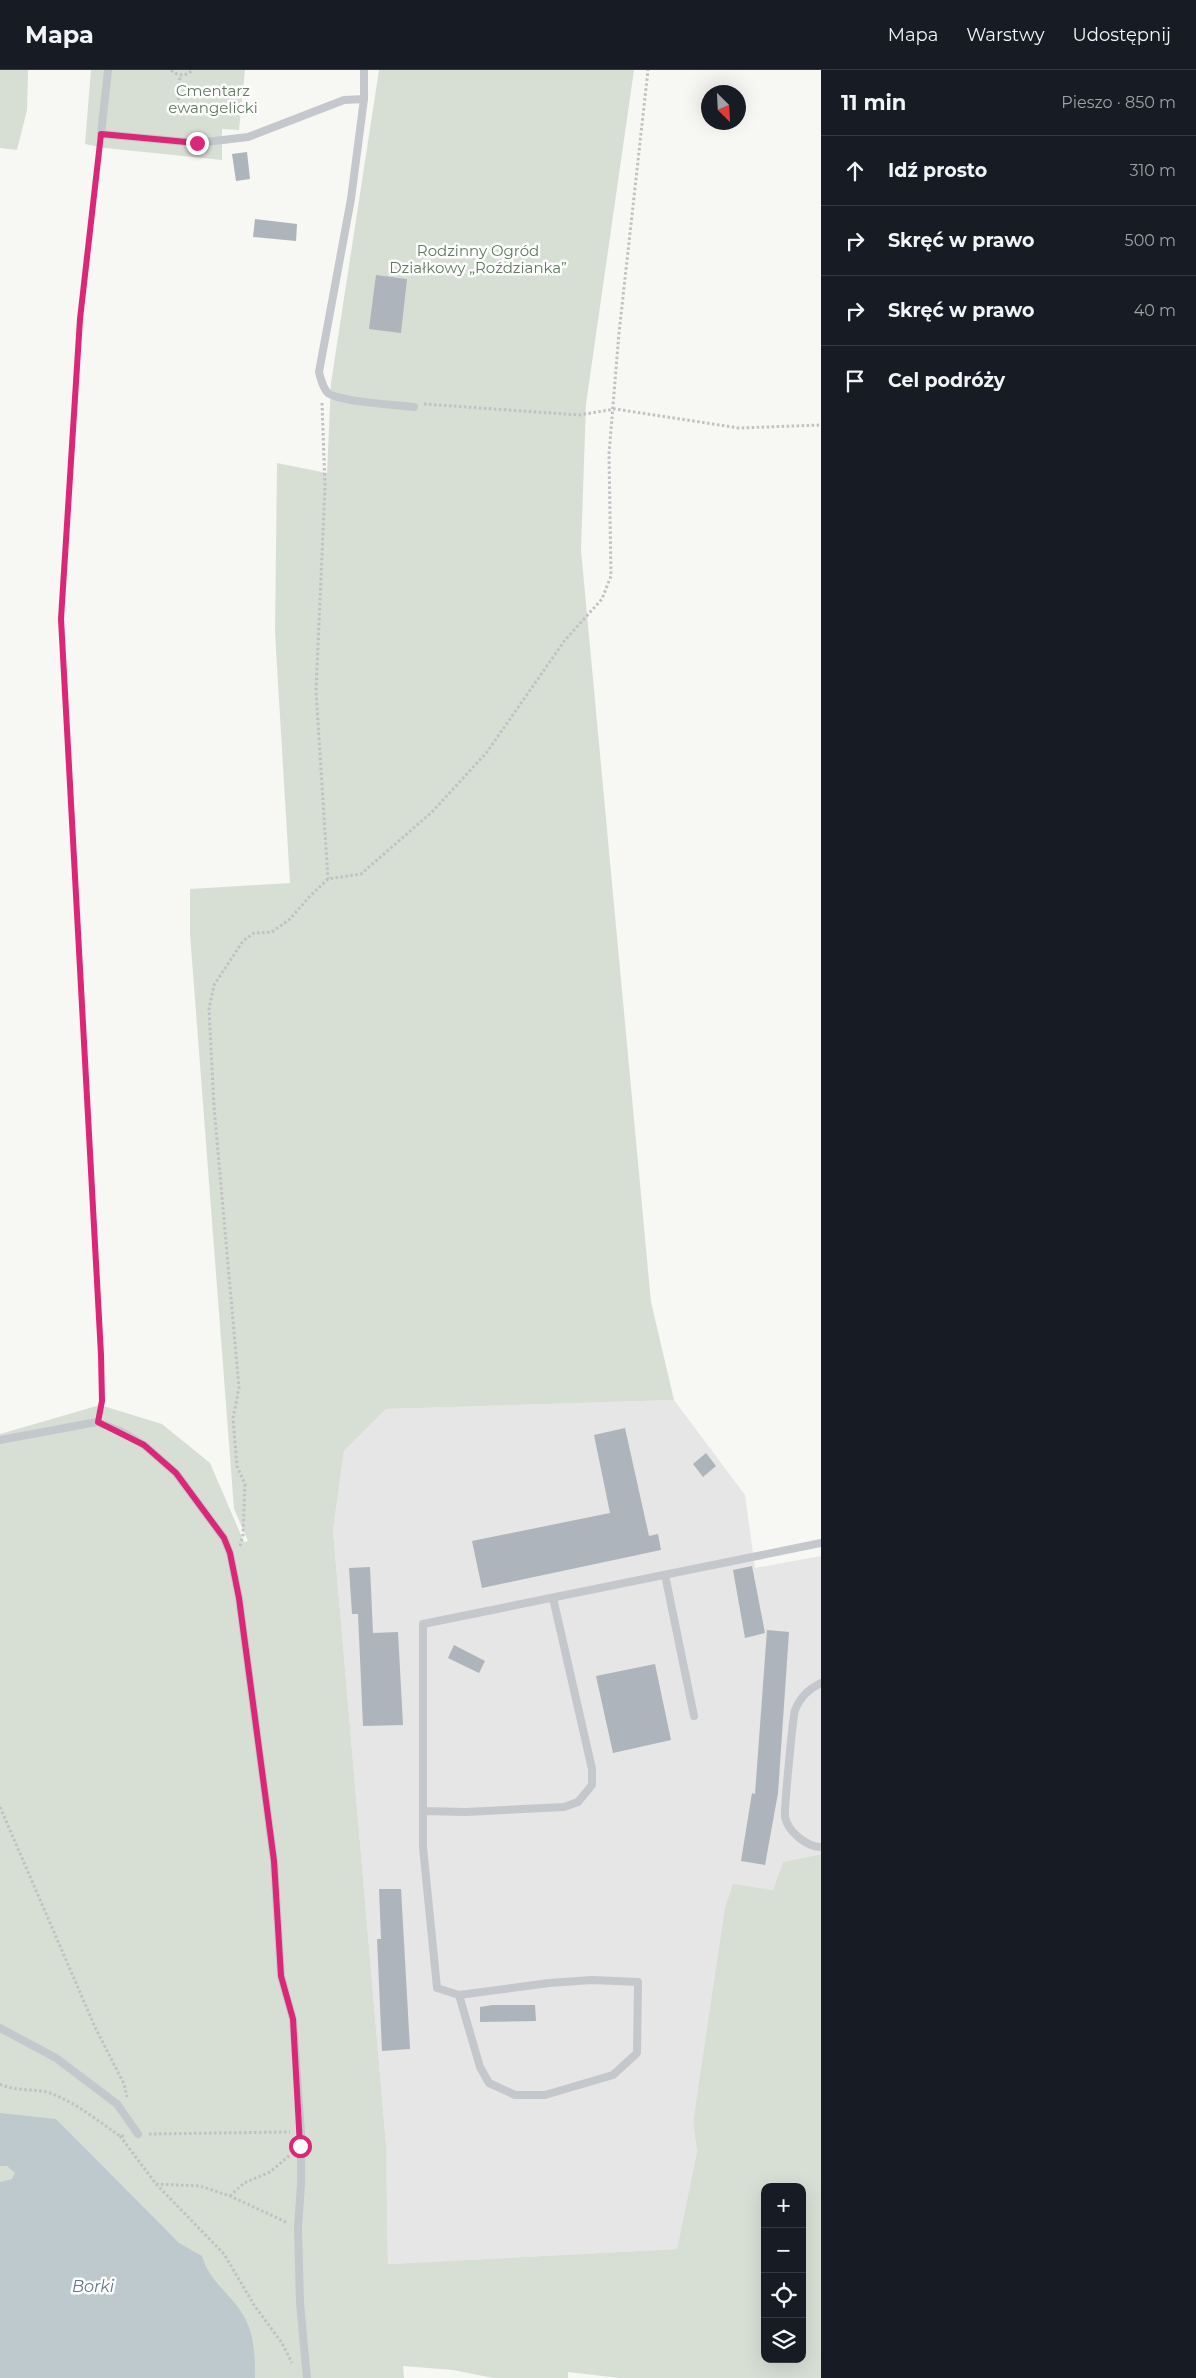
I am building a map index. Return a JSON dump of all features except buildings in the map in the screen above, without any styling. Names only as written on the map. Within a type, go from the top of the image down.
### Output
[{"type":"lane","points":[[108,70],[101,134],[197,143],[248,137],[344,100],[364,99]]},
{"type":"lane","points":[[364,70],[364,99],[351,199],[319,372],[322,384],[326,390],[340,398],[414,406]]},
{"type":"lane","points":[[0,1440],[98,1422],[144,1445],[176,1473],[224,1538],[230,1553],[239,1598],[274,1861],[281,1976],[293,2019],[301,2132],[301,2185],[298,2227],[300,2303],[307,2378]]},
{"type":"lane","points":[[459,1995],[480,2067],[489,2083],[515,2095],[545,2095],[613,2075],[637,2053],[638,1982],[592,1980],[549,1983],[459,1995],[437,1988],[423,1847],[423,1624],[821,1543]]},
{"type":"lane","points":[[665,1575],[694,1716]]},
{"type":"lane","points":[[423,1811],[466,1812],[564,1807],[578,1802],[592,1785],[592,1769],[553,1598]]},
{"type":"lane","points":[[821,1683],[807,1690],[795,1710],[785,1817],[794,1834],[814,1847],[821,1847]]},
{"type":"lane","points":[[0,2028],[56,2058],[117,2104],[138,2134]]},
{"type":"path","points":[[171,70],[180,75],[189,74],[193,70]]},
{"type":"path","points":[[230,1553],[239,1550],[244,1535],[245,1484],[237,1466],[233,1418],[239,1388],[221,1191],[209,1009],[214,985],[243,941],[254,933],[272,932],[290,919],[328,879],[361,874],[432,812],[487,752],[565,640],[602,599],[611,576],[609,454],[615,409],[619,333],[648,70]]},
{"type":"path","points":[[178,110],[180,75]]},
{"type":"path","points":[[98,1422],[102,1401],[101,1355],[61,619],[80,319],[101,134]]},
{"type":"path","points":[[326,390],[322,399],[325,486],[316,691],[328,879]]},
{"type":"path","points":[[414,406],[428,404],[579,415],[615,409],[739,428],[821,425]]},
{"type":"path","points":[[0,1807],[95,2027],[124,2084],[128,2101]]},
{"type":"path","points":[[0,2084],[8,2088],[49,2093],[78,2108],[120,2136],[156,2184],[224,2254],[254,2305],[282,2343],[296,2369]]},
{"type":"path","points":[[120,2136],[138,2134],[301,2132]]},
{"type":"path","points":[[230,2196],[244,2183],[270,2172],[300,2146]]},
{"type":"path","points":[[156,2184],[200,2186],[230,2196],[298,2227]]},
{"type":"shaded area","points":[[674,1400],[745,1495],[755,1568],[821,1556],[821,1854],[783,1862],[773,1890],[733,1885],[693,2123],[697,2151],[677,2249],[388,2264],[386,2144],[333,1530],[344,1451],[386,1409]]},
{"type":"green space","points":[[0,70],[28,70],[27,110],[17,150],[0,148]]},
{"type":"green space","name":"Cmentarz ewangelicki","points":[[91,70],[245,70],[239,130],[222,129],[222,160],[105,148],[85,144]]},
{"type":"green space","name":"Rodzinny Ogród Działkowy „Roździanka”","points":[[379,70],[634,70],[586,404],[581,550],[651,1302],[674,1400],[386,1409],[344,1451],[333,1530],[386,2144],[388,2264],[677,2249],[697,2151],[693,2123],[725,1908],[733,1884],[773,1890],[783,1862],[821,1854],[821,2378],[620,2378],[568,2372],[568,2378],[493,2378],[453,2370],[403,2366],[404,2378],[0,2378],[0,1434],[100,1405],[162,1424],[210,1463],[244,1542],[248,1541],[234,1509],[190,934],[190,889],[290,883],[275,633],[277,463],[327,473],[331,383]]},
{"type":"water","name":"Borki","points":[[0,2113],[56,2119],[179,2243],[202,2256],[210,2274],[241,2311],[246,2320],[253,2341],[255,2378],[0,2378],[0,2182],[12,2179],[15,2173],[7,2166],[0,2166]]},
{"type":"route","points":[[197,143],[101,134],[80,319],[61,619],[101,1355],[102,1401],[98,1422],[120,1431],[144,1445],[176,1473],[224,1538],[230,1553],[239,1598],[274,1861],[281,1976],[293,2019],[301,2132],[300,2146]]}]
